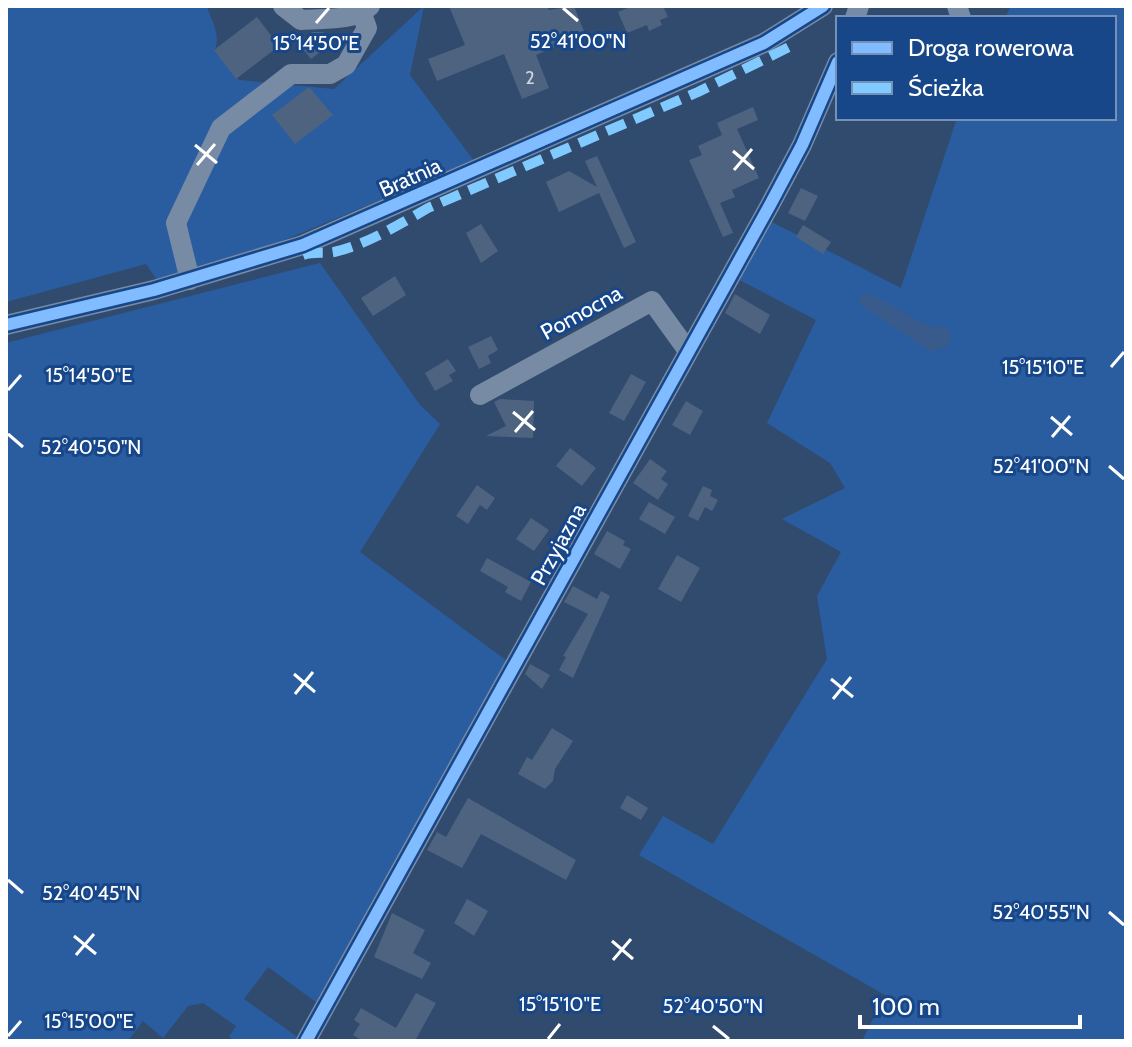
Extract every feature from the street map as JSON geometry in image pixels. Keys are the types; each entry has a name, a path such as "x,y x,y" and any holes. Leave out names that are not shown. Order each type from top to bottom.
{"street":[{"path":"190,280 176,223 221,128 291,74 330,74 346,65 367,28 366,10 301,20 283,6"},
{"path":"790,6 794,11 817,10"},
{"name":"Bratnia","path":"6,325 190,280 303,245 764,43 817,10"},
{"name":"Przyjazna","path":"306,1041 802,145 836,67"},
{"name":"Pomocna","path":"480,395 652,301 688,351"}],"shaded area":[{"path":"6,6 207,6 216,31 215,50 239,80 334,89 424,6 410,75 474,161 282,241 157,280 146,264 6,302"},
{"path":"1011,6 1126,6 1126,1041 862,1041 885,995 639,855 663,816 713,844 827,659 817,596 841,552 782,519 845,488 830,463 767,423 816,320 730,275 762,217 901,288 956,120 1116,120 1116,16 1006,16"},
{"path":"320,263 420,405 440,424 360,552 515,667 324,1008 268,967 244,999 303,1041 235,1041 229,1037 236,1026 203,1003 188,1006 163,1038 143,1021 128,1041 6,1041 6,343"},
{"path":"863,294 884,301 922,323 944,327 951,333 948,347 930,351 858,303"}],"building":[{"path":"449,6 547,6 549,10 574,6 585,34 536,55 549,88 522,99 504,54 437,81 428,59 465,45"},
{"path":"632,6 663,6 668,17 660,20 662,25 649,31 647,25 627,33 618,12"},
{"path":"257,17 279,46 236,79 214,50"},
{"path":"312,32 323,32 332,43 311,59 298,43"},
{"path":"309,87 333,115 295,144 272,115"},
{"path":"753,107 758,120 737,129 759,178 732,190 735,197 720,203 733,233 723,237 689,160 702,155 698,146 722,135 717,123"},
{"path":"597,156 636,242 624,248 599,193 559,212 546,182 569,171 597,187 585,161"},
{"path":"801,188 818,196 805,221 788,213"},
{"path":"481,224 498,251 481,263 466,233"},
{"path":"803,225 831,242 823,254 796,237"},
{"path":"395,276 406,295 373,316 361,298"},
{"path":"735,294 770,315 760,334 725,313"},
{"path":"491,336 498,350 488,356 491,363 479,369 468,347"},
{"path":"448,359 456,371 449,375 453,381 435,391 425,373"},
{"path":"631,374 646,382 624,421 609,413"},
{"path":"500,399 534,401 533,438 486,436 506,426 494,402"},
{"path":"686,401 703,411 690,435 672,425"},
{"path":"570,448 596,468 582,486 556,466"},
{"path":"650,459 667,471 661,479 668,484 658,500 633,483"},
{"path":"477,485 495,498 487,510 480,505 468,524 456,516"},
{"path":"703,486 712,490 710,496 718,500 712,511 705,507 698,521 688,516"},
{"path":"649,502 675,517 665,534 639,519"},
{"path":"531,518 549,530 534,551 516,539"},
{"path":"607,531 625,541 623,545 631,549 620,569 594,554"},
{"path":"677,555 700,568 681,602 658,589"},
{"path":"487,558 531,582 521,601 505,592 508,587 480,571"},
{"path":"573,586 597,599 601,591 610,596 573,678 559,670 566,657 563,656 588,614 564,602"},
{"path":"530,664 550,675 542,689 525,674"},
{"path":"552,728 573,741 555,769 553,781 545,789 518,774 527,757 532,760"},
{"path":"627,795 648,808 641,820 620,808"},
{"path":"468,798 576,860 566,880 481,834 462,868 427,850 437,832 446,837"},
{"path":"467,899 488,911 474,936 454,923"},
{"path":"392,913 425,930 413,953 431,963 422,979 374,957"},
{"path":"416,993 436,1003 416,1039 419,1041 363,1041 353,1035 360,1024 354,1020 361,1008 396,1028"}],"marked path":[{"path":"303,255 334,252 370,239 428,208 698,92 789,47"}],"cycle path":[{"path":"6,325 154,290 303,245 764,43 823,6"},
{"path":"306,1041 770,205 802,145 836,67"}]}
